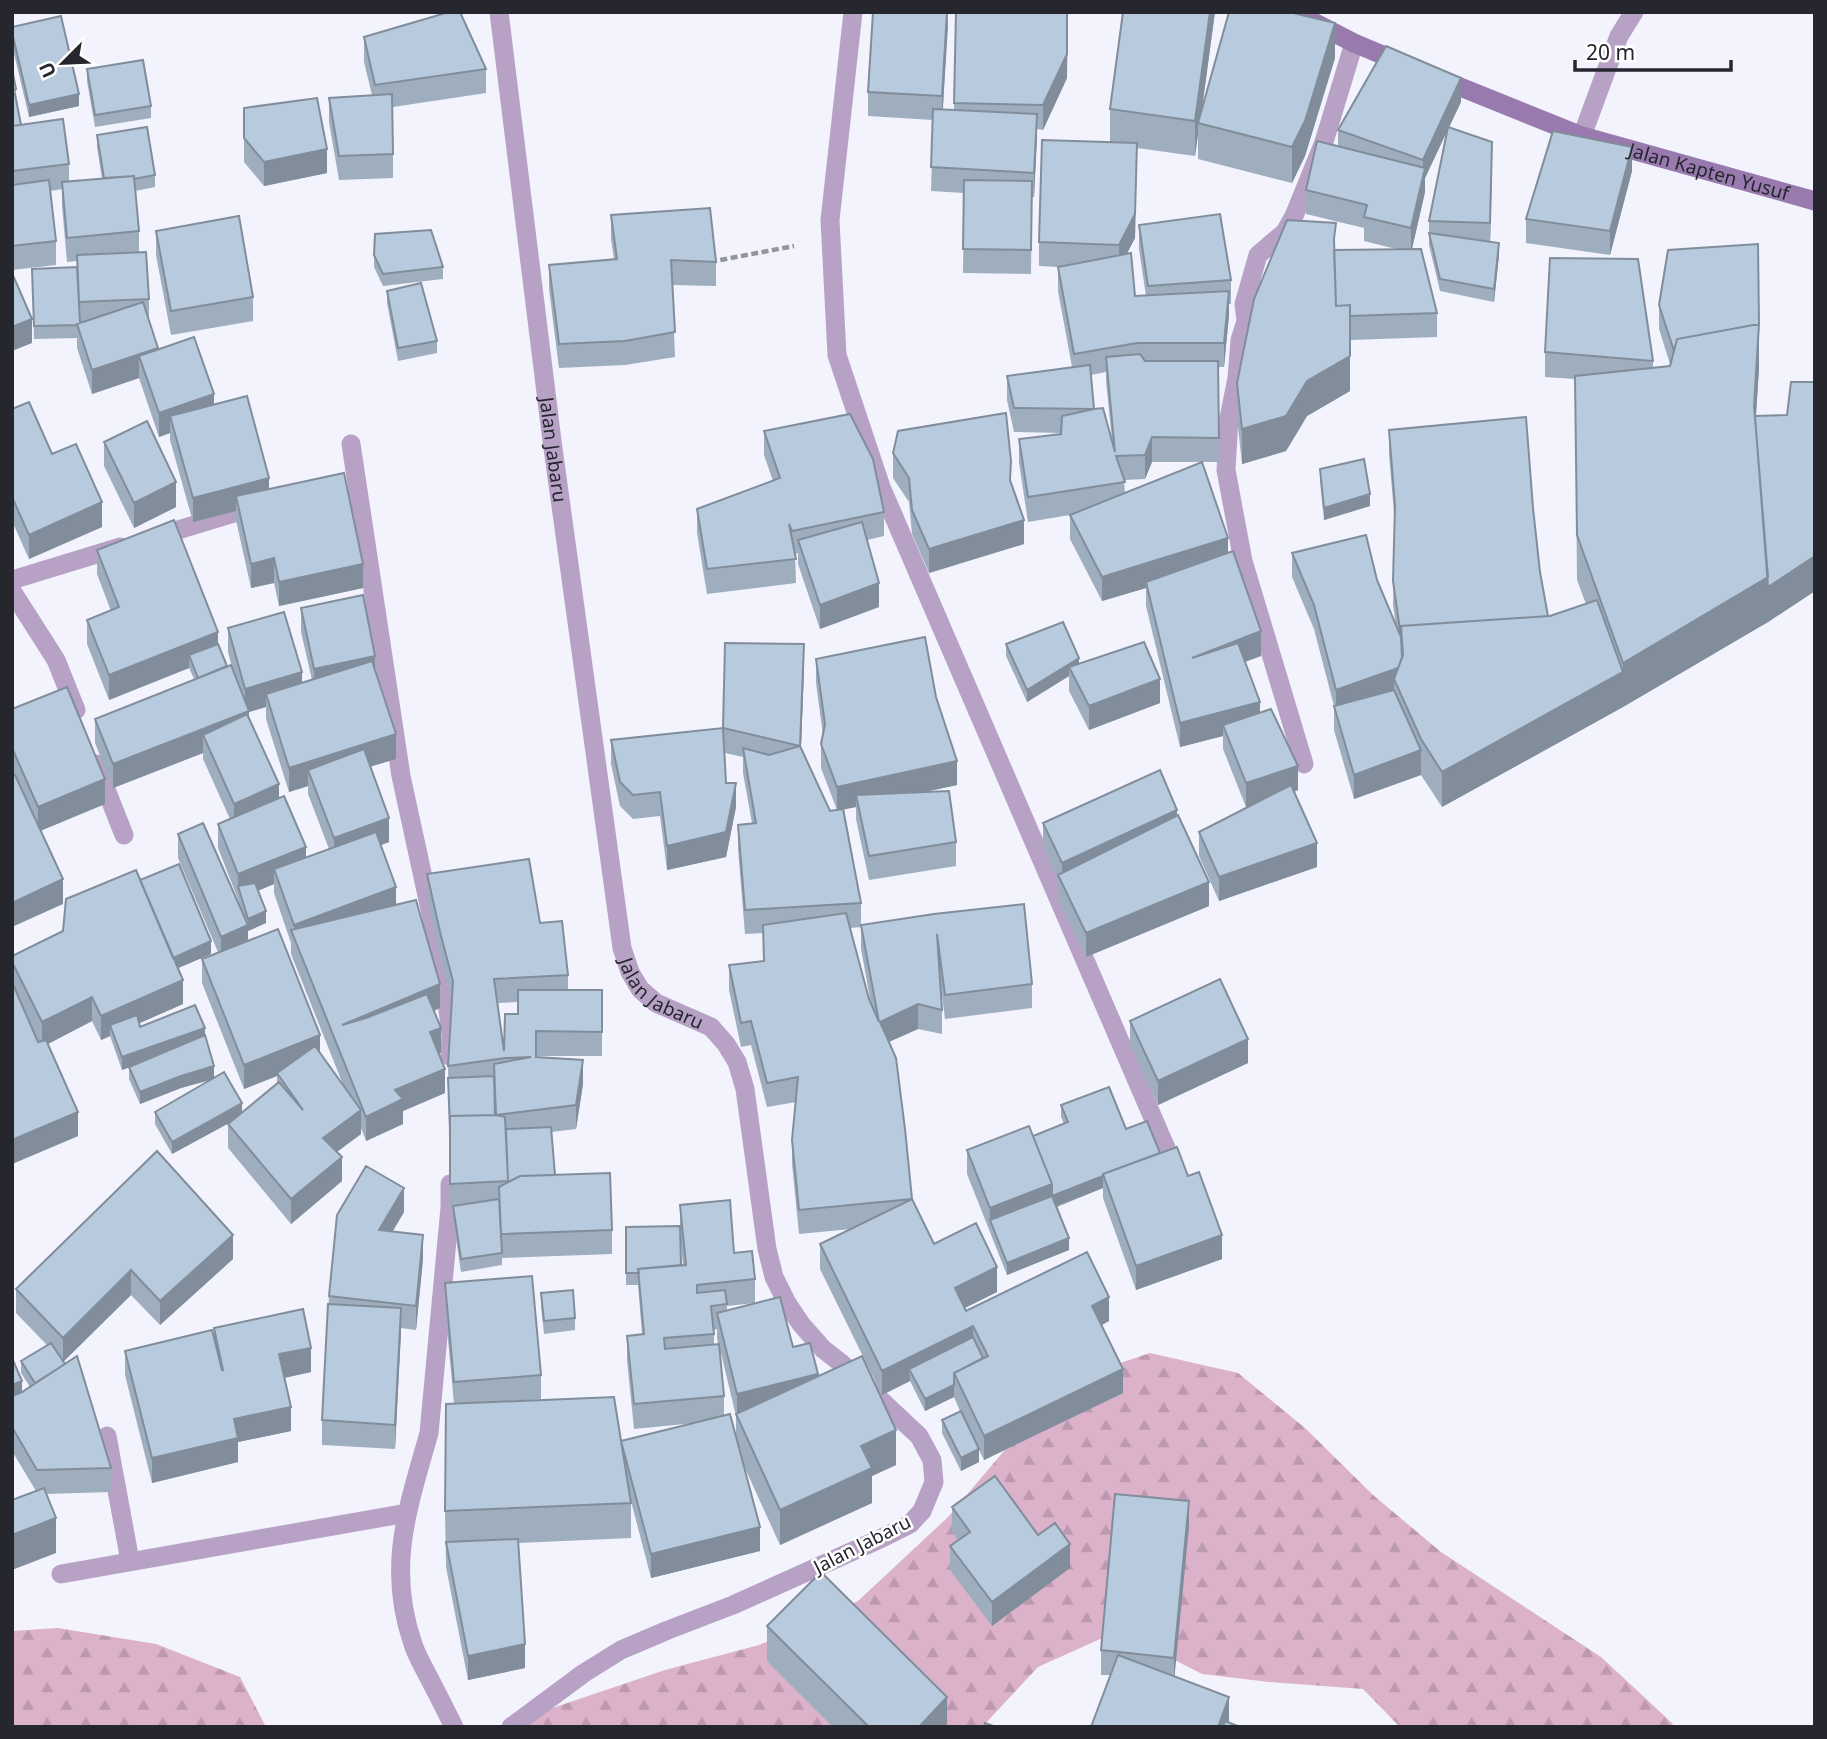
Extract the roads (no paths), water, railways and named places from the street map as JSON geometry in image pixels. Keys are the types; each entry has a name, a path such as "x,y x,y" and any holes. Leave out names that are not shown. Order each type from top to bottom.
{"main road":[{"name":"Jalan Kapten Yusuf","path":"1294,12 1353,43 1583,136 1815,201"}],"street":[{"name":"Jalan Jabaru","path":"499,12 551,441 622,948 630,972 640,989 656,1003 711,1027 737,1062 746,1089 767,1250 774,1277 801,1324 823,1349 919,1436 932,1460 934,1482 922,1511 910,1524 733,1605 621,1650 584,1673 511,1727"},
{"path":"853,12 830,220 837,355 881,487 1172,1162"},
{"path":"1583,136 1619,36 1634,12"},
{"path":"1304,764 1243,561 1226,470 1240,340 1246,321 1244,304 1258,255 1285,232 1294,216 1324,142 1353,43"},
{"path":"351,444 349,478 401,776 443,969 451,1035 449,1076"},
{"path":"12,580 276,500"},
{"path":"12,591 57,660 80,723"},
{"path":"90,748 124,835"},
{"path":"450,1167 450,1208 429,1433 407,1513 400,1551 400,1583 404,1615 413,1647 453,1727"},
{"path":"107,1436 130,1561"},
{"path":"61,1574 407,1513"}]}
